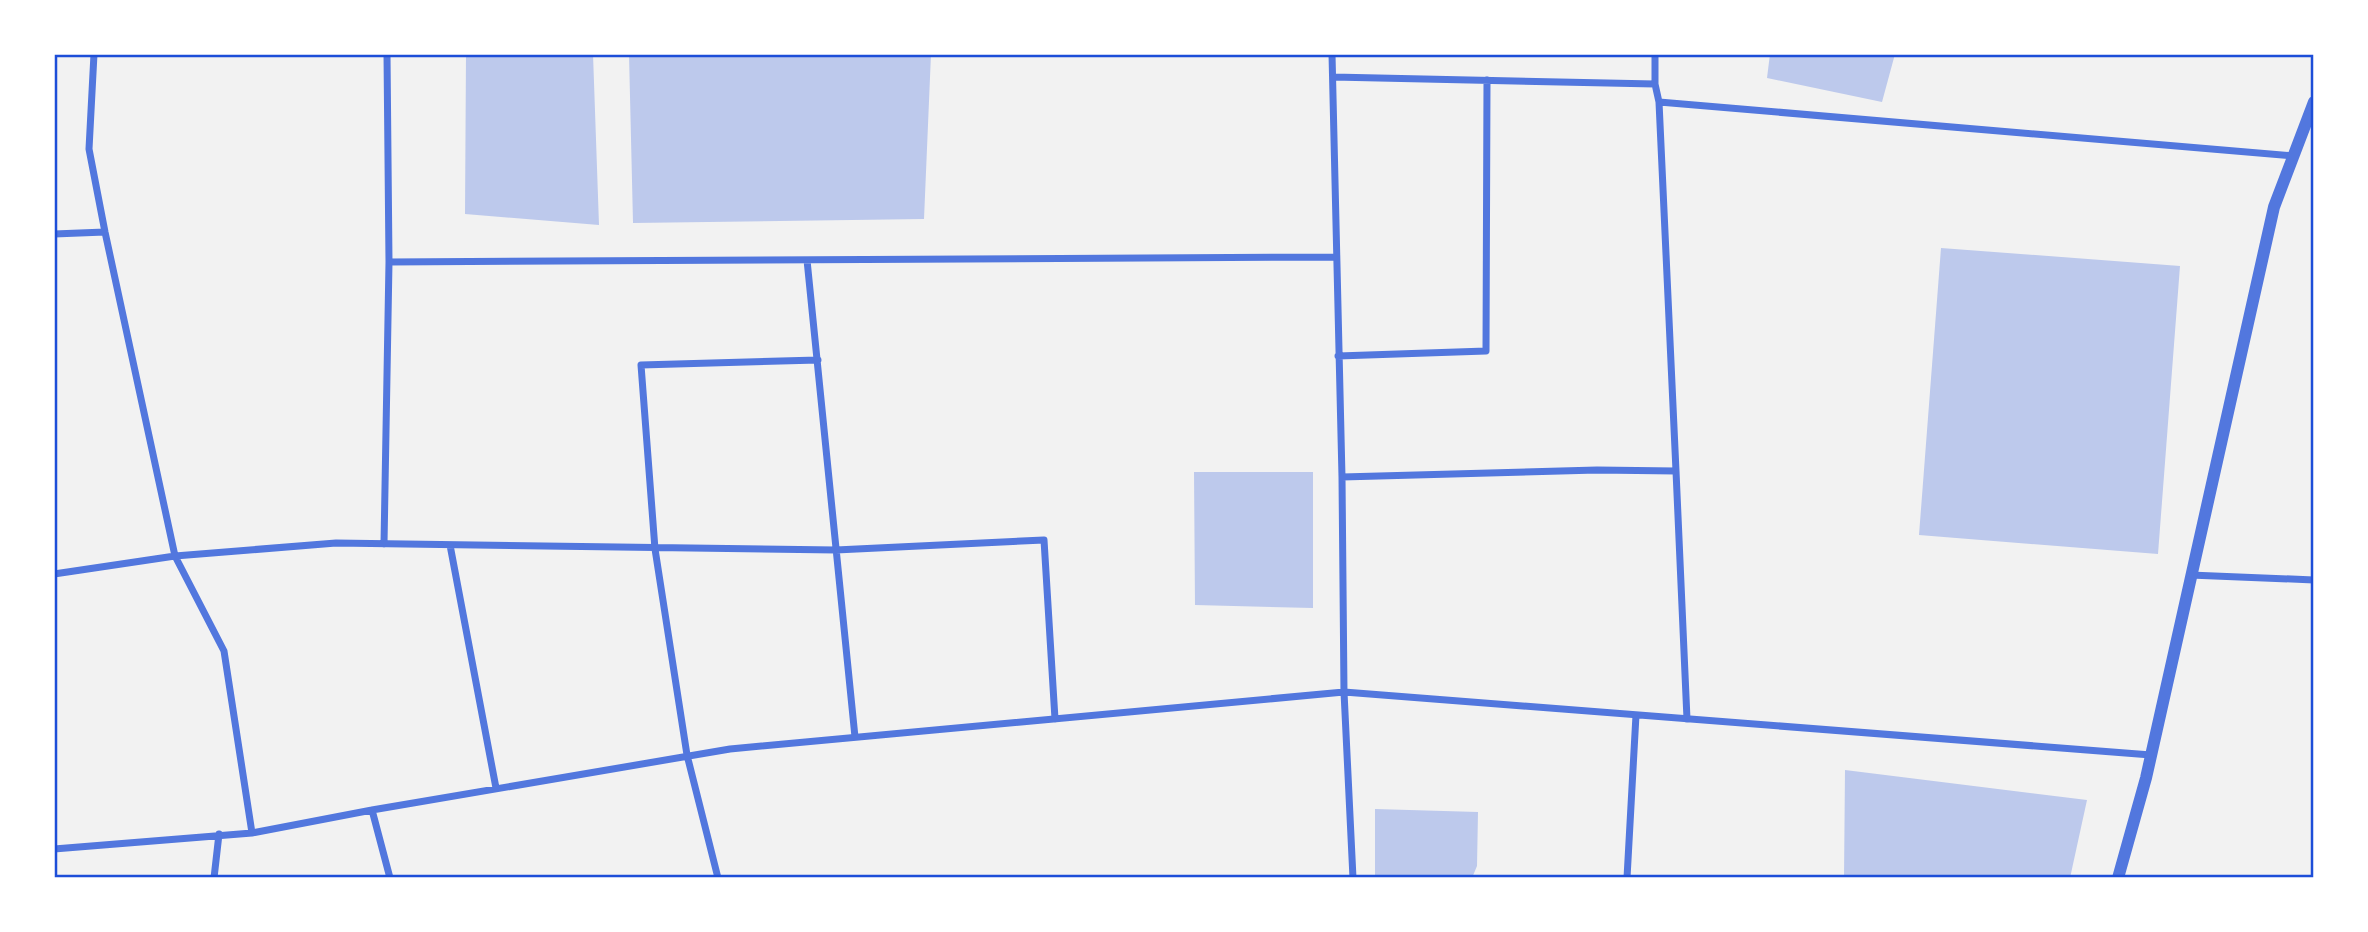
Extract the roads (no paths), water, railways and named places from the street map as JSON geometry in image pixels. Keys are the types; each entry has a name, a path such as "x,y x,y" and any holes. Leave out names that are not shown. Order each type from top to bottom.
{"street":[{"path":"94,54 89,149 105,232 175,556 225,651 252,833"},
{"path":"384,544 389,262 387,54"},
{"path":"1332,54 1342,477 1343,692 1353,878"},
{"path":"1655,54 1688,719"},
{"path":"1333,77 1655,84"},
{"path":"1338,356 1486,351 1487,80"},
{"path":"1659,102 2294,156"},
{"path":"2118,878 2151,755 2274,207 2314,102"},
{"path":"54,234 105,232"},
{"path":"389,262 1336,257"},
{"path":"807,260 855,737"},
{"path":"718,878 687,755 655,549 641,365 818,360"},
{"path":"1342,477 1597,470 1676,471"},
{"path":"54,574 175,556 336,543 836,550 1044,540 1055,719"},
{"path":"450,545 496,788"},
{"path":"2190,575 2314,580"},
{"path":"54,849 252,833 687,755 1343,692 2151,755"},
{"path":"1627,878 1636,715"},
{"path":"372,810 390,878"},
{"path":"214,878 219,834"}]}
